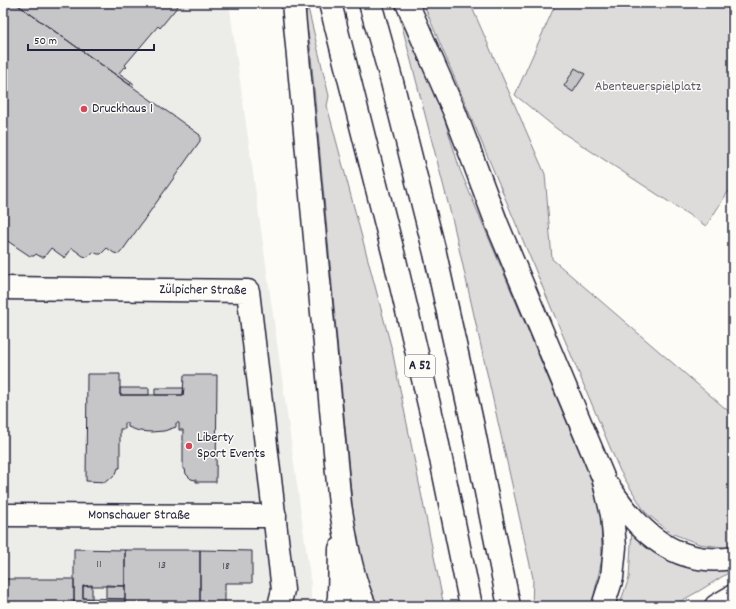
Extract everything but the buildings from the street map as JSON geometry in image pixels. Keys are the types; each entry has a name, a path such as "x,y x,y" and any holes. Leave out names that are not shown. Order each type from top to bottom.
{"main road":[{"path":"293,3 340,505 349,557 360,596 365,606"},
{"name":"A 52","path":"330,3 395,260 435,430 471,606"},
{"path":"370,3 392,82 434,253 472,422 509,606"},
{"path":"407,3 455,113 497,224 602,477 612,515 615,547 612,578 603,606"},
{"name":"Zülpicher Straße","path":"3,288 248,291 275,516"},
{"path":"602,477 621,505 641,528 663,545 685,555 709,560 733,558"},
{"path":"337,606 339,598 340,505"},
{"name":"Monschauer Straße","path":"3,515 275,516"},
{"path":"275,516 284,590 279,606"},
{"path":"716,606 733,596"}],"shaded area":[{"path":"3,3 229,3 311,584 311,606 3,606"}],"green space":[{"path":"396,3 399,3 439,101 460,170 590,477 601,516 602,559 593,600 590,606 532,606 533,578 454,226"},
{"path":"423,3 470,3 545,174 552,259 733,415 733,546 730,548 699,544 671,533 645,512 620,471"},
{"name":"Abenteuerspielplatz","path":"556,3 733,3 733,192 728,192 706,226 557,129 515,95"},
{"path":"308,8 329,96 327,106 392,350 444,606 374,606 356,546 310,45 305,16"},
{"path":"632,528 733,567 733,570 672,606 619,606 629,578"}],"place":[{"name":"Druckhaus 1","path":"84,109"},
{"name":"Liberty Sport Events","path":"189,446"}]}
